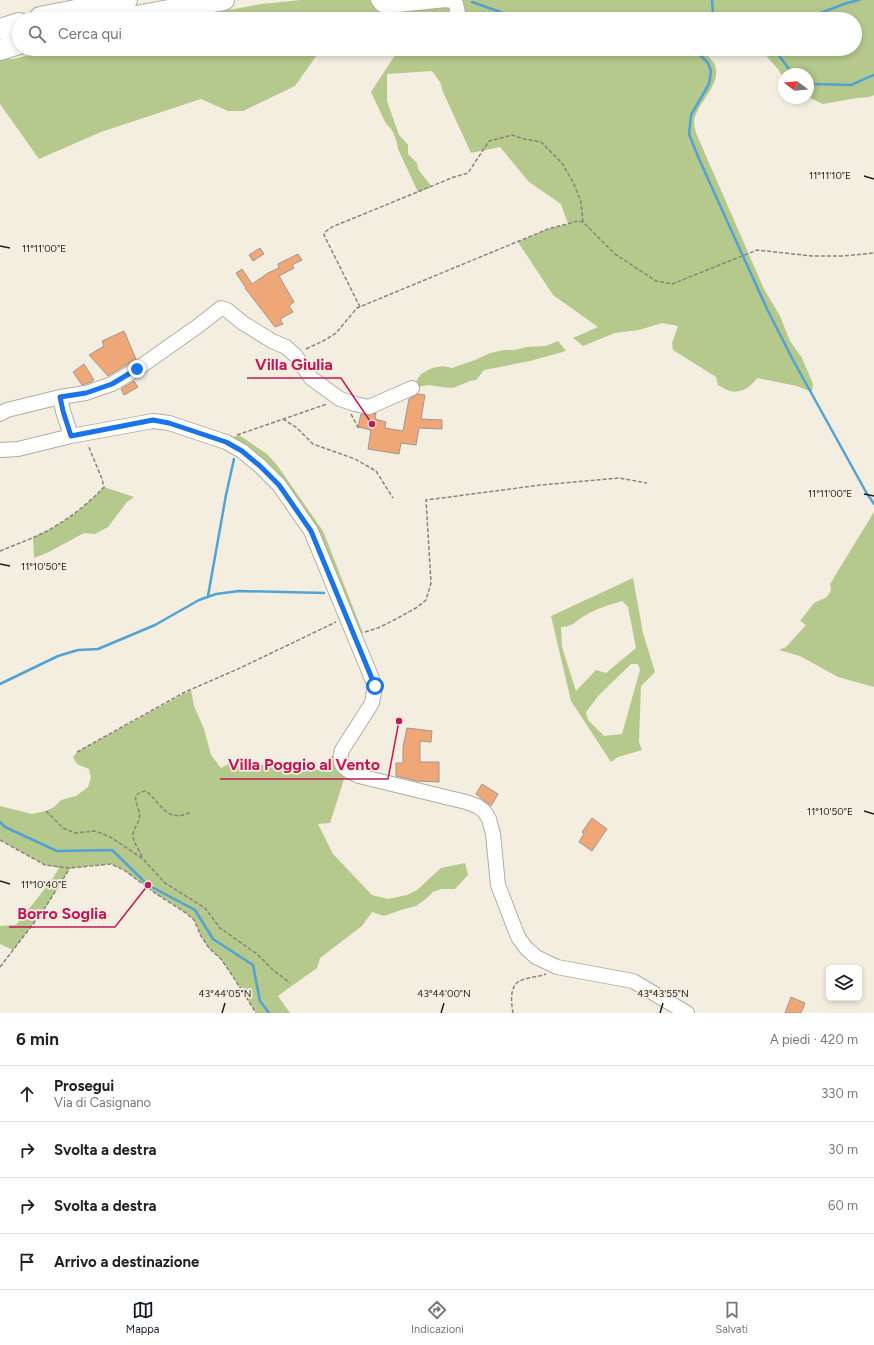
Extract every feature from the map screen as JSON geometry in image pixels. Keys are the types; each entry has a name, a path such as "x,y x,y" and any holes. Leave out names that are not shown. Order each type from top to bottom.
{"highway":[{"path":"57,12 98,0"},
{"path":"66,12 127,0"},
{"path":"158,12 224,0"},
{"path":"0,28 12,25"},
{"path":"0,50 12,46"}],"street":[{"path":"378,0 382,5 387,6 446,0 453,1 456,4 458,12"},
{"path":"0,58 12,53"},
{"path":"0,414 7,410 60,397 86,393 112,384 137,369 221,308 227,310 243,323 272,341 286,347 295,355 311,378 340,399 369,407 412,388"},
{"path":"60,397 63,411 77,435"},
{"path":"0,450 18,449 77,435 153,420 169,423 222,441 242,451 279,485 311,531 375,686 372,704 342,750 340,758 342,766 359,776 466,802 484,811 489,819 493,834 498,885 518,937 526,948 536,957 557,967 633,981 688,1013"}],"path":[{"path":"360,307 324,235 325,232 332,227 454,177 468,173 489,142 512,135 541,142 562,163 574,184 582,202 583,222"},
{"path":"295,355 336,333 357,308 548,229 578,221 583,222 615,254 656,281 672,284 748,252 757,250 821,256 843,256 874,253"},
{"path":"222,441 330,403"},
{"path":"350,412 359,429"},
{"path":"282,419 297,428 313,444 355,459 376,471 393,498"},
{"path":"0,551 43,533 77,511 94,498 104,487 102,479 77,435"},
{"path":"354,636 378,628 416,608 426,600 431,583 426,500 541,485 619,478 647,483"},
{"path":"77,752 185,692 238,669 346,617"},
{"path":"143,859 133,836 135,825 139,820 140,813 136,802 137,795 140,792 146,792 165,812 175,816 183,816 190,812"},
{"path":"46,811 63,828 75,833 95,831 102,833 143,859 165,882 205,908 220,928 257,954 272,969 290,983"},
{"path":"0,840 44,865 70,868 111,864 124,870 194,920 201,936 221,959 256,1013"},
{"path":"0,967 43,911 70,868"},
{"path":"513,1013 512,989 516,983 521,980 545,975 563,968"}],"green space":[{"path":"301,0 874,0 874,95 870,97 823,104 814,100 814,68 778,69 766,56 862,56 862,12 218,12 261,4"},
{"path":"26,56 316,56 295,86 243,111 228,111 201,99 101,132 39,159 0,104 0,58 13,59"},
{"path":"394,56 708,56 714,63 716,78 696,114 694,121 696,133 764,289 780,316 790,341 802,358 813,384 812,392 797,386 757,378 752,384 742,390 734,392 730,391 718,385 716,377 673,350 672,343 678,326 662,323 639,330 615,333 583,346 573,338 598,327 553,295 518,242 548,229 568,224 561,204 529,182 500,147 471,153 443,92 440,82 432,71 387,74 387,101 399,135 408,145 408,154 417,163 418,169 432,187 418,192 398,149 397,142 391,128 386,124 371,92"},
{"path":"558,341 566,351 530,361 484,370 476,380 453,388 429,385 412,388 421,374 432,368 443,366 452,368 490,353 526,347 546,346"},
{"path":"239,435 267,454 277,465 323,531 363,633 354,636 311,531 279,485 222,441"},
{"path":"104,487 134,497 127,502 108,527 95,534 84,533 47,553 34,558 33,537 43,533 71,516 89,502"},
{"path":"874,512 874,687 838,677 800,656 779,650 786,647 806,625 800,621 814,603 827,597 831,590 830,584"},
{"path":"633,578 643,633 655,672 641,686 639,742 642,750 618,757 611,762 571,701 551,616","holes":["622,601 628,607 636,648 606,673 596,670 576,691 562,647 561,627 572,624 595,610","631,664 638,664 640,670 622,734 604,736 588,720 586,712 599,695"]},
{"path":"191,690 194,706 204,729 211,755 221,768 232,762 320,770 332,756 342,750 347,770 330,823 318,824 333,854 372,895 388,899 407,895 417,890 441,868 465,863 468,875 455,889 441,889 433,892 416,906 384,916 372,912 362,926 320,958 317,968 278,996 290,1013 256,1013 221,959 209,948 201,936 194,920 124,870 111,864 70,868 43,911 13,950 0,944 0,926 16,925 51,881 59,868 45,865 0,840 0,806 32,814 46,811 54,807 61,800 76,796 88,787 91,778 89,769 77,764 73,757 77,752"}],"building":[{"path":"260,248 264,254 253,261 249,255"},
{"path":"298,254 302,260 292,265 294,268 279,276 294,302 289,306 293,312 280,319 283,324 275,327 245,288 236,273 242,269 252,284 268,273 279,268 278,264"},
{"path":"124,331 136,359 108,376 89,355 104,346 102,341"},
{"path":"84,364 94,380 82,385 73,372"},
{"path":"134,381 138,387 124,395 121,389"},
{"path":"418,394 425,395 421,419 442,420 442,429 419,428 416,445 401,443 399,454 368,449 371,430 358,427 361,414 368,415 376,413 375,419 386,422 385,428 403,431 409,399"},
{"path":"407,728 432,731 431,742 420,741 420,762 439,762 439,782 417,781 396,776 396,763 403,763 403,747"},
{"path":"482,784 498,794 491,806 476,794"},
{"path":"592,818 607,829 592,851 579,842 584,834 582,832"},
{"path":"791,997 805,1003 801,1013 785,1013"}],"waterway":[{"path":"712,0 713,12"},
{"path":"823,12 859,0"},
{"path":"472,2 500,12"},
{"path":"701,56 708,63 711,71 709,84 691,115 689,134 767,309 793,360 874,504"},
{"path":"779,56 788,68"},
{"path":"814,84 851,85 874,75"},
{"path":"208,596 234,459"},
{"path":"0,684 58,656 78,650 98,649 155,625 199,600 216,594 239,591 324,593"},
{"path":"0,822 5,827 57,851 112,850 148,885 195,910 213,939 253,965 260,1001 269,1013"}],"place":[{"name":"Villa Giulia","path":"372,424"},
{"name":"Villa Poggio al Vento","path":"399,721"},
{"name":"Borro Soglia","path":"148,885"}],"route":[{"path":"137,369 112,384 86,393 60,397 71,436 153,420 169,423 226,442 242,451 279,485 311,531 375,686"}]}
